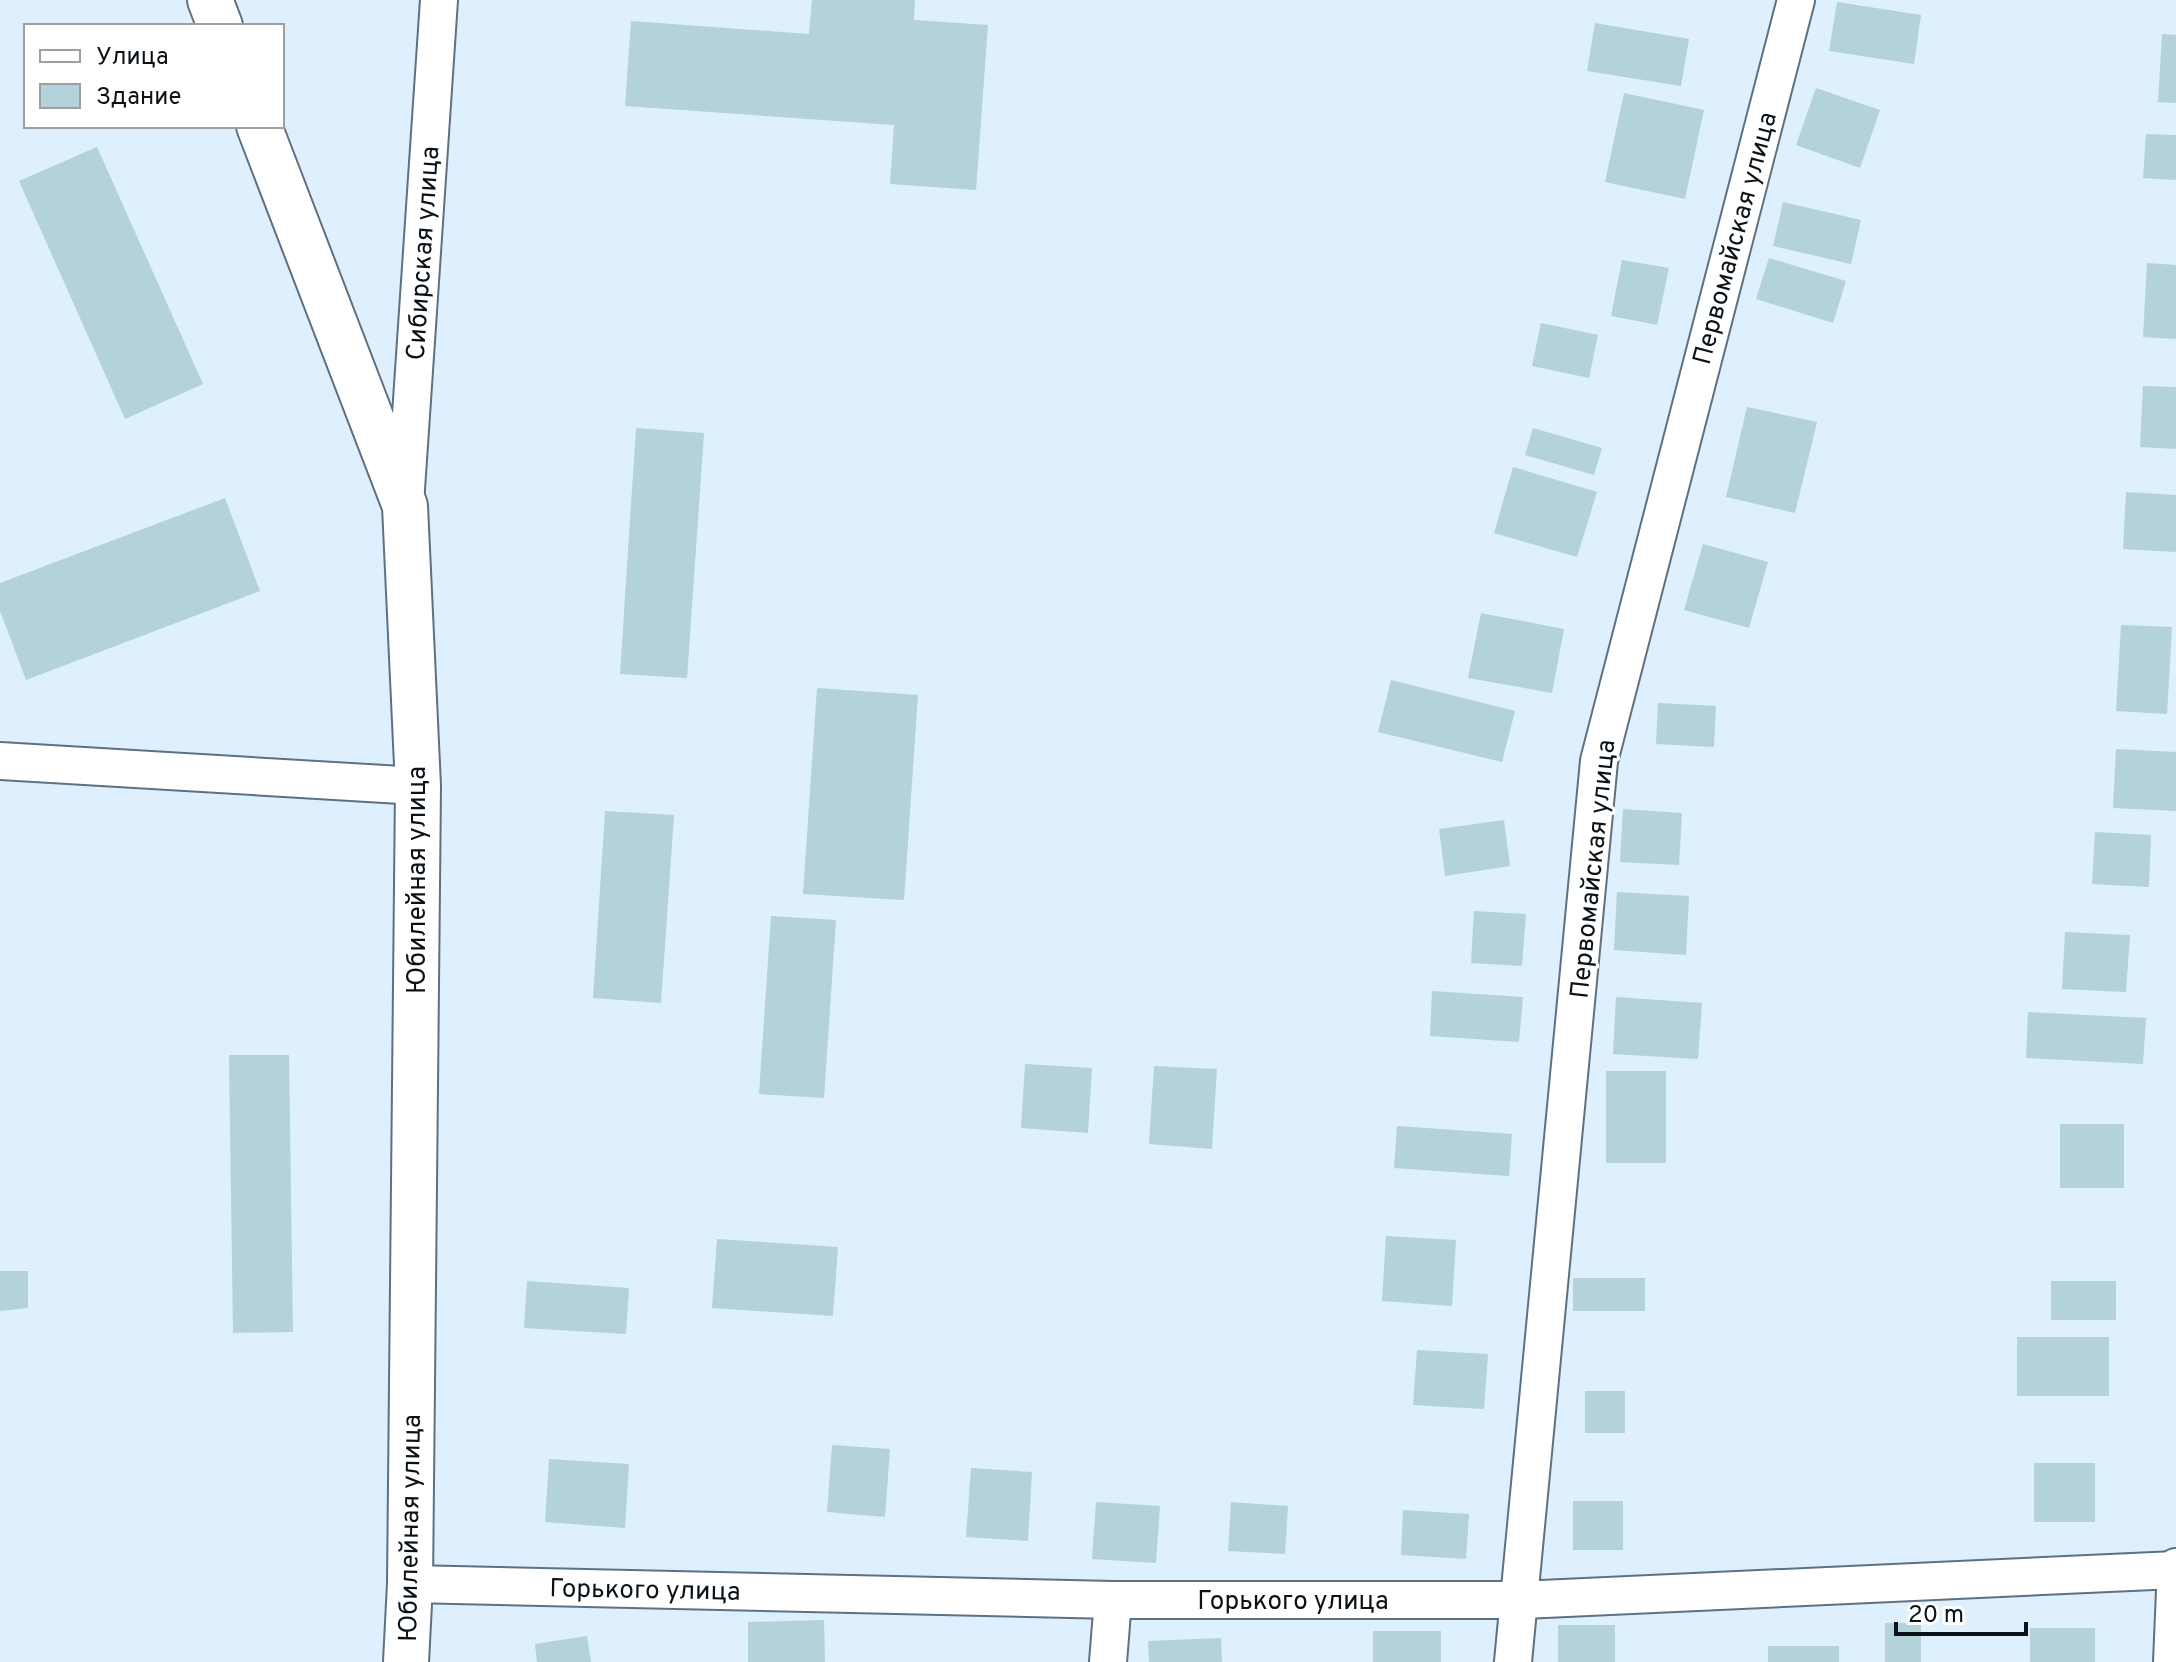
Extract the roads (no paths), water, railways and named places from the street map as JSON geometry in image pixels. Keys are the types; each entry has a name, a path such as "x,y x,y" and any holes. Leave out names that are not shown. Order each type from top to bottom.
{"main road":[{"path":"210,0 219,24"},
{"name":"Юбилейная улица","path":"260,128 405,506 418,786 410,1584 406,1662"}],"street":[{"name":"Сибирская улица","path":"405,506 439,0"},
{"name":"Первомайская улица","path":"1513,1662 1599,761 1796,0"},
{"path":"0,761 418,786"},
{"name":"Горького улица","path":"410,1584 1113,1600 1521,1600 2176,1569"},
{"path":"2172,1662 2176,1569"},
{"path":"1108,1662 1113,1600"}]}
